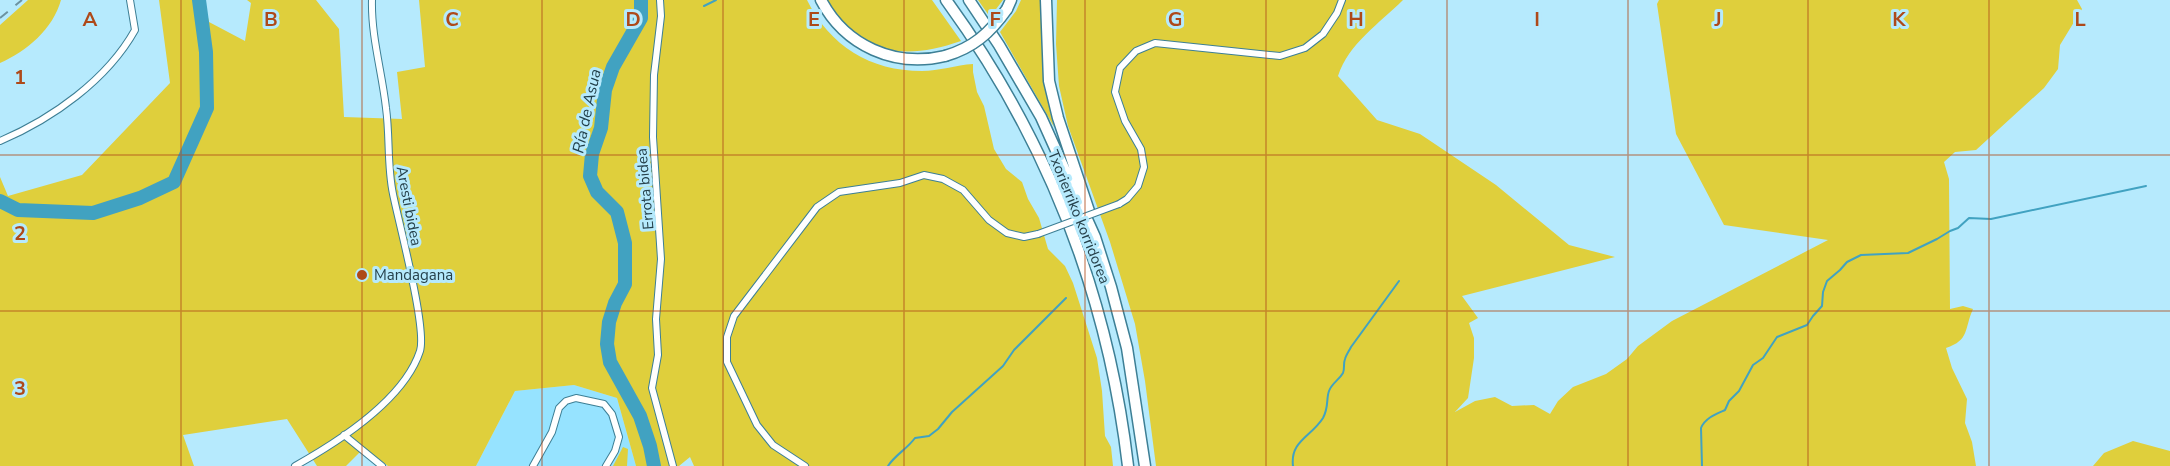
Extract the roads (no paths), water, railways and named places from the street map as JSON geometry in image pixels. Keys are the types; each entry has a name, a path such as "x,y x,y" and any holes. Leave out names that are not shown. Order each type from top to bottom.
{"highway":[{"path":"821,0 829,15 853,39 880,54 919,60 945,56 974,44 997,23 1009,4"},
{"path":"941,0 967,28"},
{"name":"Txorierriko korridorea","path":"946,0 967,28 1000,81 1032,142 1086,267 1109,352 1122,419 1128,466"},
{"name":"Txorierriko korridorea","path":"969,0 999,45 1041,117 1095,237 1112,287 1127,348 1145,466"},
{"path":"1046,0 1049,81 1058,118 1085,196 1095,237"}],"street":[{"path":"0,141 51,114 72,99 112,60 135,30 130,0"},
{"name":"Aresti bidea","path":"295,466 344,435 382,406 411,370 421,346 417,308 390,176 387,111 374,35 372,0"},
{"name":"Errota bidea","path":"660,0 661,16 654,75 653,137 662,259 656,319 658,355 652,388 673,466"},
{"path":"805,466 773,446 757,424 727,362 727,337 734,316 817,207 839,192 900,183 924,175 943,179 963,190 989,220 1007,233 1024,237 1119,204 1128,199 1138,186 1144,167 1141,149 1125,121 1115,92 1120,68 1136,51 1155,43 1280,56 1305,48 1323,34 1337,13 1342,0"},
{"path":"534,466 552,432 559,408 566,401 576,398 604,404 612,414 619,437 615,451 606,466"},
{"path":"344,435 382,466"}],"waterway":[{"name":"Ría de Asua","path":"0,201 18,210 93,213 140,198 174,182 207,108 206,52 199,0"},
{"name":"Ría de Asua","path":"641,0 641,18 613,67 605,90 601,128 592,154 590,176 597,192 617,212 625,243 625,284 615,303 609,322 607,344 610,362 640,416 654,466"},
{"path":"704,6 716,0"},
{"path":"1702,466 1701,428 1705,422 1725,410 1729,401 1739,391 1753,365 1763,358 1777,337 1807,325 1822,306 1827,281 1847,262 1861,255 1908,253 1958,228 1969,218 1991,219 2146,186"},
{"path":"1293,466 1293,458 1298,445 1323,418 1329,391 1343,373 1344,361 1351,347 1399,281"},
{"path":"888,466 915,438 929,436 938,429 952,412 1003,366 1014,350 1066,298"}],"railway":[{"path":"0,18 22,0"}],"place":[{"name":"Mandagana","path":"362,275"}]}
